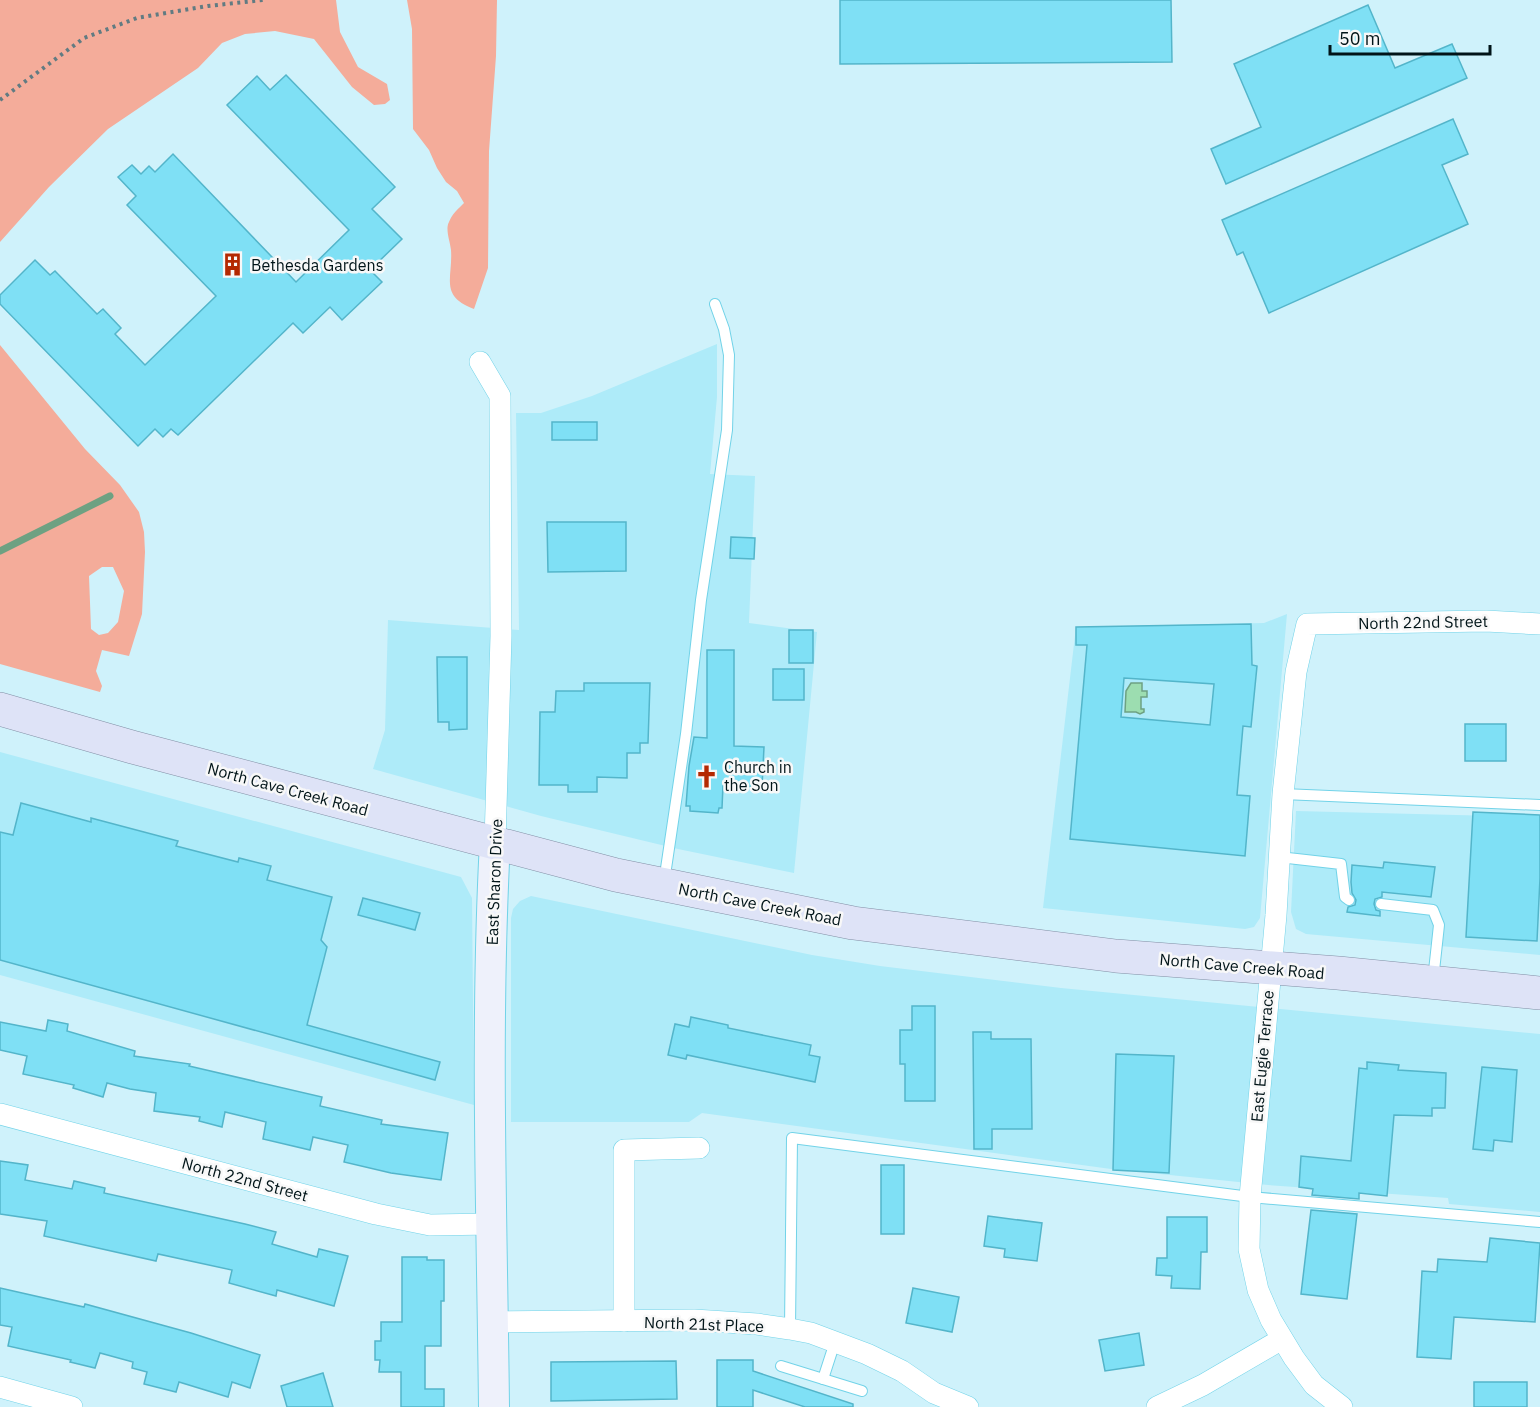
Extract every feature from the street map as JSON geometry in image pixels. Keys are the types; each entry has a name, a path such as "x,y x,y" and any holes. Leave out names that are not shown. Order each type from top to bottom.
{"main road":[{"name":"North Cave Creek Road","path":"0,709 153,753 616,875 889,928 1116,956 1540,993"}],"street":[{"name":"East Sharon Drive","path":"480,362 500,396 501,636 492,898 490,1051 494,1407"},
{"name":"North 22nd Street","path":"1307,624 1486,621 1540,624"},
{"name":"East Eugie Terrace","path":"1282,1339 1258,1290 1249,1249 1250,1197 1283,794 1296,672 1307,624"},
{"name":"North 22nd Street","path":"0,1114 376,1214 430,1225 492,1224"},
{"path":"624,1321 624,1150 699,1148"},
{"name":"North 21st Place","path":"493,1322 694,1320 757,1324 790,1329 811,1333 867,1354 902,1371 930,1400 968,1407"},
{"path":"1157,1407 1203,1385 1282,1339 1314,1384 1342,1407"},
{"path":"0,1387 72,1407"}],"lane":[{"path":"664,885 686,734 700,600 727,429 729,355 724,329 715,304"},
{"path":"1283,794 1540,806"},
{"path":"1279,857 1341,864 1345,897 1349,900"},
{"path":"1381,904 1434,910 1439,925 1432,984"},
{"path":"790,1329 792,1138 1250,1197 1540,1222"},
{"path":"823,1379 835,1342"},
{"path":"781,1366 862,1391"}],"path":[{"path":"0,100 84,38 137,18 208,6 263,0"}],"shaded area":[{"path":"0,0 336,0 340,32 358,67 387,84 390,100 385,104 374,105 352,87 314,39 275,31 245,34 222,43 198,68 108,129 49,187 0,242"},
{"path":"407,0 497,0 496,56 489,151 488,268 474,309 456,298 450,285 451,250 448,225 453,214 464,203 457,191 446,182 429,150 413,129 412,29"},
{"path":"717,344 717,397 710,474 755,476 749,623 817,632 794,873 678,849 541,816 373,769 385,730 388,620 519,630 516,413 541,413 592,396"},
{"path":"0,345 85,449 120,485 139,512 144,532 145,552 142,614 129,656 102,650 96,671 102,686 100,692 0,664","holes":["102,567 113,567 124,591 118,622 108,633 99,635 91,629 89,576"]},
{"path":"1287,614 1260,918 1254,927 1245,929 1043,908 1076,627 1264,623"},
{"path":"1131,683 1142,683 1142,691 1147,691 1147,697 1141,697 1141,709 1144,709 1144,712 1140,714 1125,712 1126,691"},
{"path":"0,752 461,877 472,898 474,1105 0,975"},
{"path":"1296,811 1540,817 1540,955 1306,934 1296,929 1291,912"},
{"path":"531,896 812,955 880,966 1061,988 1540,1034 1540,1212 1449,1204 1448,1198 1268,1185 1111,1169 702,1113 689,1122 511,1122 511,918 513,909 520,901"}],"building":[{"path":"840,0 1171,0 1172,62 840,64"},
{"path":"1368,5 1395,68 1452,44 1467,78 1226,184 1211,149 1261,127 1234,64"},
{"name":"Bethesda Gardens","path":"286,75 395,187 372,209 402,239 370,270 382,282 342,320 330,307 303,333 293,323 178,435 171,429 163,437 155,429 138,446 0,304 0,295 35,260 50,275 55,271 97,314 103,309 121,328 115,334 145,365 216,296 127,205 136,196 118,177 132,165 141,174 149,166 155,172 173,154 296,282 349,230 227,105 257,76 270,90"},
{"path":"1453,119 1468,154 1442,165 1468,224 1269,313 1243,252 1237,255 1222,220"},
{"path":"552,422 597,422 597,440 552,440"},
{"path":"547,522 626,522 626,571 548,572"},
{"path":"731,537 755,538 754,559 730,558"},
{"path":"1251,624 1252,665 1257,666 1251,727 1243,726 1237,795 1250,796 1245,856 1070,839 1087,645 1076,645 1076,627","holes":["1124,678 1214,684 1210,725 1121,717"]},
{"path":"789,630 813,630 813,663 789,663"},
{"path":"707,650 734,650 734,746 764,747 762,787 723,785 722,808 719,808 718,813 690,811 690,806 686,806 694,737 707,738"},
{"path":"437,657 467,657 467,729 449,730 449,722 438,722"},
{"path":"773,669 804,669 804,700 773,700"},
{"path":"584,683 650,683 648,743 640,743 640,753 627,753 627,778 597,777 597,792 568,792 568,785 539,785 540,712 555,712 556,691 584,691"},
{"path":"1465,724 1506,724 1506,761 1465,761"},
{"path":"21,803 91,822 91,818 178,841 176,846 238,862 239,858 271,866 267,880 332,897 321,940 327,947 307,1025 440,1062 435,1080 0,960 0,832 13,835"},
{"path":"1473,812 1540,815 1537,941 1466,937"},
{"path":"1384,862 1435,867 1431,897 1382,892 1382,897 1375,899 1374,904 1376,910 1380,911 1380,916 1347,912 1348,907 1355,905 1356,900 1352,893 1352,865 1383,868"},
{"path":"363,898 420,913 415,930 358,915"},
{"path":"912,1006 935,1006 935,1101 905,1101 905,1064 900,1064 900,1030 912,1030"},
{"path":"691,1017 728,1025 728,1028 811,1045 809,1055 820,1057 815,1082 687,1055 686,1059 668,1055 675,1024 689,1027"},
{"path":"48,1020 68,1024 67,1031 135,1051 134,1056 190,1064 189,1066 322,1097 320,1106 382,1120 381,1124 448,1133 441,1180 391,1173 344,1162 348,1145 313,1137 310,1150 263,1139 266,1122 225,1112 222,1127 199,1121 200,1117 154,1111 156,1093 107,1083 103,1097 73,1088 74,1085 23,1074 27,1056 0,1050 0,1022 46,1031"},
{"path":"973,1032 991,1032 991,1039 1031,1039 1032,1129 992,1129 992,1149 974,1149"},
{"path":"1116,1054 1174,1056 1169,1173 1113,1170"},
{"path":"1367,1062 1399,1065 1398,1070 1446,1073 1445,1108 1432,1108 1432,1116 1394,1115 1387,1196 1359,1193 1359,1199 1312,1195 1313,1189 1299,1187 1301,1156 1351,1161 1359,1068 1367,1069"},
{"path":"1482,1067 1517,1070 1512,1142 1494,1140 1493,1151 1473,1149"},
{"path":"0,1161 28,1165 25,1180 72,1189 74,1181 105,1188 104,1193 276,1232 272,1244 317,1257 319,1249 348,1256 334,1306 277,1290 276,1296 229,1283 232,1270 158,1254 156,1261 44,1236 47,1221 0,1214"},
{"path":"881,1165 904,1165 904,1234 881,1234"},
{"path":"1311,1210 1357,1214 1347,1299 1301,1294"},
{"path":"988,1216 1042,1223 1037,1261 1004,1257 1005,1249 984,1246"},
{"path":"1167,1217 1207,1217 1207,1252 1201,1252 1200,1289 1171,1288 1172,1276 1156,1275 1157,1258 1167,1258"},
{"path":"1490,1238 1540,1243 1535,1322 1454,1317 1451,1359 1417,1357 1422,1271 1437,1272 1438,1259 1487,1262"},
{"path":"402,1257 444,1260 441,1346 425,1346 425,1389 444,1389 444,1407 401,1407 401,1372 379,1372 380,1360 375,1360 375,1341 381,1341 381,1322 402,1322"},
{"path":"0,1288 84,1307 85,1304 191,1333 260,1355 250,1388 232,1382 228,1397 179,1382 176,1392 144,1384 147,1372 132,1368 133,1362 100,1353 95,1368 70,1362 71,1360 8,1346 12,1327 0,1325"},
{"path":"913,1288 959,1297 952,1332 906,1323"},
{"path":"1139,1333 1144,1365 1105,1371 1099,1340"},
{"path":"717,1360 753,1360 753,1371 853,1404 853,1407 805,1407 753,1390 753,1407 717,1407"},
{"path":"676,1361 677,1399 551,1401 551,1362"},
{"path":"323,1373 333,1407 287,1407 281,1386"},
{"path":"1474,1382 1527,1382 1527,1407 1474,1407"}],"waterway":[{"path":"0,551 110,496"}],"place":[{"name":"Bethesda Gardens","path":"233,265"},
{"name":"Church in the Son","path":"706,776"}]}
